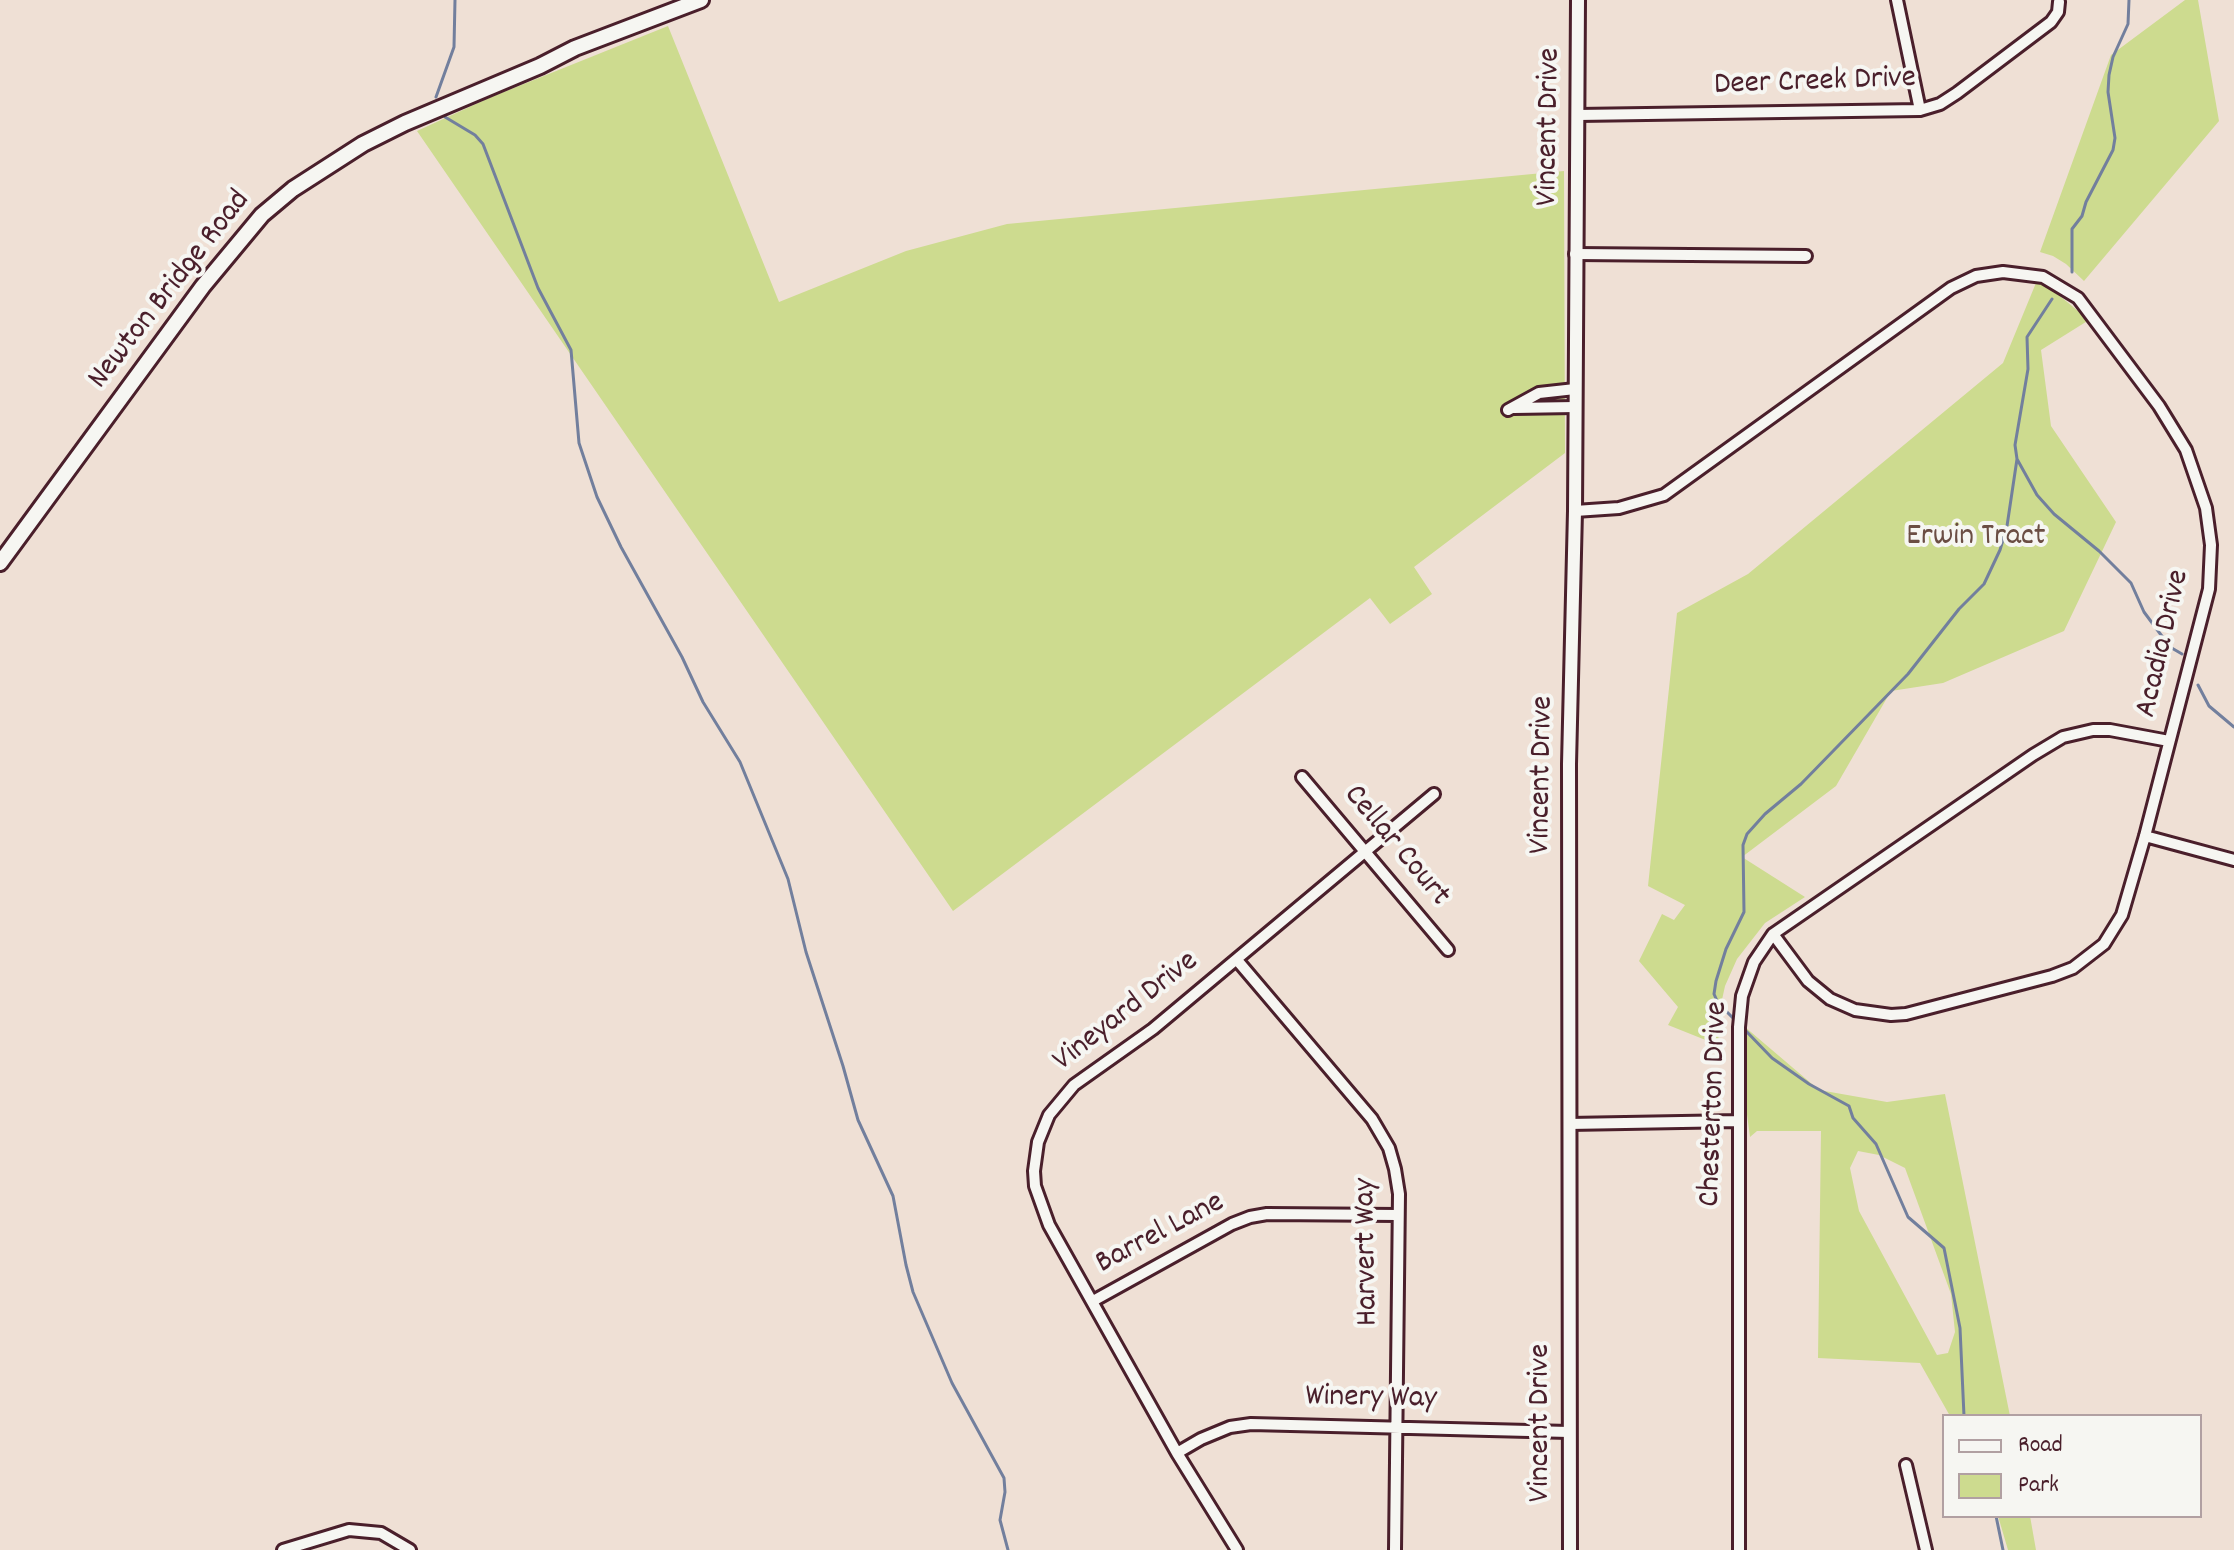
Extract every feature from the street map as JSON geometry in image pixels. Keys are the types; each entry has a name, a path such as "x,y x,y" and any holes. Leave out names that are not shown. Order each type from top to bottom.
{"main road":[{"name":"Newton Bridge Road","path":"0,563 203,286 262,215 293,189 363,144 405,123 575,48 701,0"}],"street":[{"name":"Vincent Drive","path":"1570,1550 1569,779 1575,511 1578,0"},
{"path":"1897,0 1920,110"},
{"name":"Deer Creek Drive","path":"1578,115 1920,110 1940,104 1957,93 2051,22 2058,12 2059,2"},
{"path":"1575,254 1806,256"},
{"name":"Acadia Drive","path":"1575,511 1619,508 1664,495 1963,282 2003,272 2043,277 2066,289 2089,311 2186,450 2202,488 2211,545 2209,589 2191,666 2122,915 2104,944 2073,968 2021,985 1906,1014 1866,1013 1843,1006 1818,991 1773,934"},
{"path":"1575,389 1539,393 1508,410 1520,407 1575,407"},
{"name":"Chesterton Drive","path":"1739,1550 1739,1027 1742,996 1754,962 1773,934 2063,737 2093,730 2110,730 2169,741"},
{"name":"Cellar Court","path":"1302,777 1448,950"},
{"name":"Vineyard Drive","path":"1237,1550 1177,1453 1038,1199 1034,1171 1042,1129 1057,1103 1074,1085 1126,1050 1434,794"},
{"path":"2145,836 2234,860"},
{"name":"Harvert Way","path":"1237,960 1372,1119 1392,1158 1399,1194 1395,1550"},
{"path":"1569,1124 1738,1121"},
{"name":"Barrel Lane","path":"1093,1301 1250,1217 1267,1214 1398,1215"},
{"name":"Winery Way","path":"1177,1453 1230,1427 1251,1424 1569,1432"},
{"path":"1906,1465 1926,1550"},
{"path":"283,1550 325,1536 357,1530 381,1533 410,1550"}],"green space":[{"path":"2185,0 2198,0 2219,121 2084,281 2066,264 2040,252 2111,55"},
{"path":"668,26 779,302 906,251 1007,224 1564,171 1565,453 1414,567 1432,594 1390,624 1370,598 953,911 417,131 489,98"},
{"name":"Erwin Tract","path":"2038,278 2089,320 2041,350 2051,426 2116,522 2064,631 1943,683 1891,691 1836,786 1742,857 1805,897 1765,923 1737,959 1725,986 1718,1045 1668,1025 1678,1007 1639,961 1662,914 1674,920 1685,905 1648,886 1677,613 1748,574 2003,363"},
{"path":"1745,1027 1819,1090 1887,1102 1945,1094 2010,1414 1949,1414 1920,1363 1818,1358 1821,1131 1757,1131 1750,1137 1746,1107","holes":["1858,1151 1879,1155 1905,1168 1951,1294 1955,1332 1948,1353 1937,1355 1859,1211 1850,1168"]},
{"path":"1999,1518 2030,1518 2036,1550 2008,1550"}],"waterway":[{"path":"436,97 454,47 455,0"},
{"path":"2072,272 2072,229 2082,216 2113,150 2115,138 2108,92 2109,75 2113,57 2128,24 2129,0"},
{"path":"445,117 475,135 483,144 538,288 571,350 579,443 597,497 703,702 740,762 788,879 806,952 858,1120 893,1196 913,1292 952,1383 1004,1478 1000,1520 1008,1550"},
{"path":"1733,1018 1718,1003 1714,994 1726,949 1744,912 1743,845 1747,834 1765,814 1801,784 1908,674 1959,609 1984,584 2007,526 2017,459 2015,445 2028,369 2027,337 2052,299"},
{"path":"2017,459 2037,495 2131,583 2144,612 2170,647 2182,654"},
{"path":"2198,685 2209,706 2234,727"},
{"path":"1746,1031 1772,1058 1809,1084 1849,1106 1853,1118 1876,1144 1908,1217 1944,1248 1960,1328 1964,1414"},
{"path":"1996,1518 2003,1550"}]}
